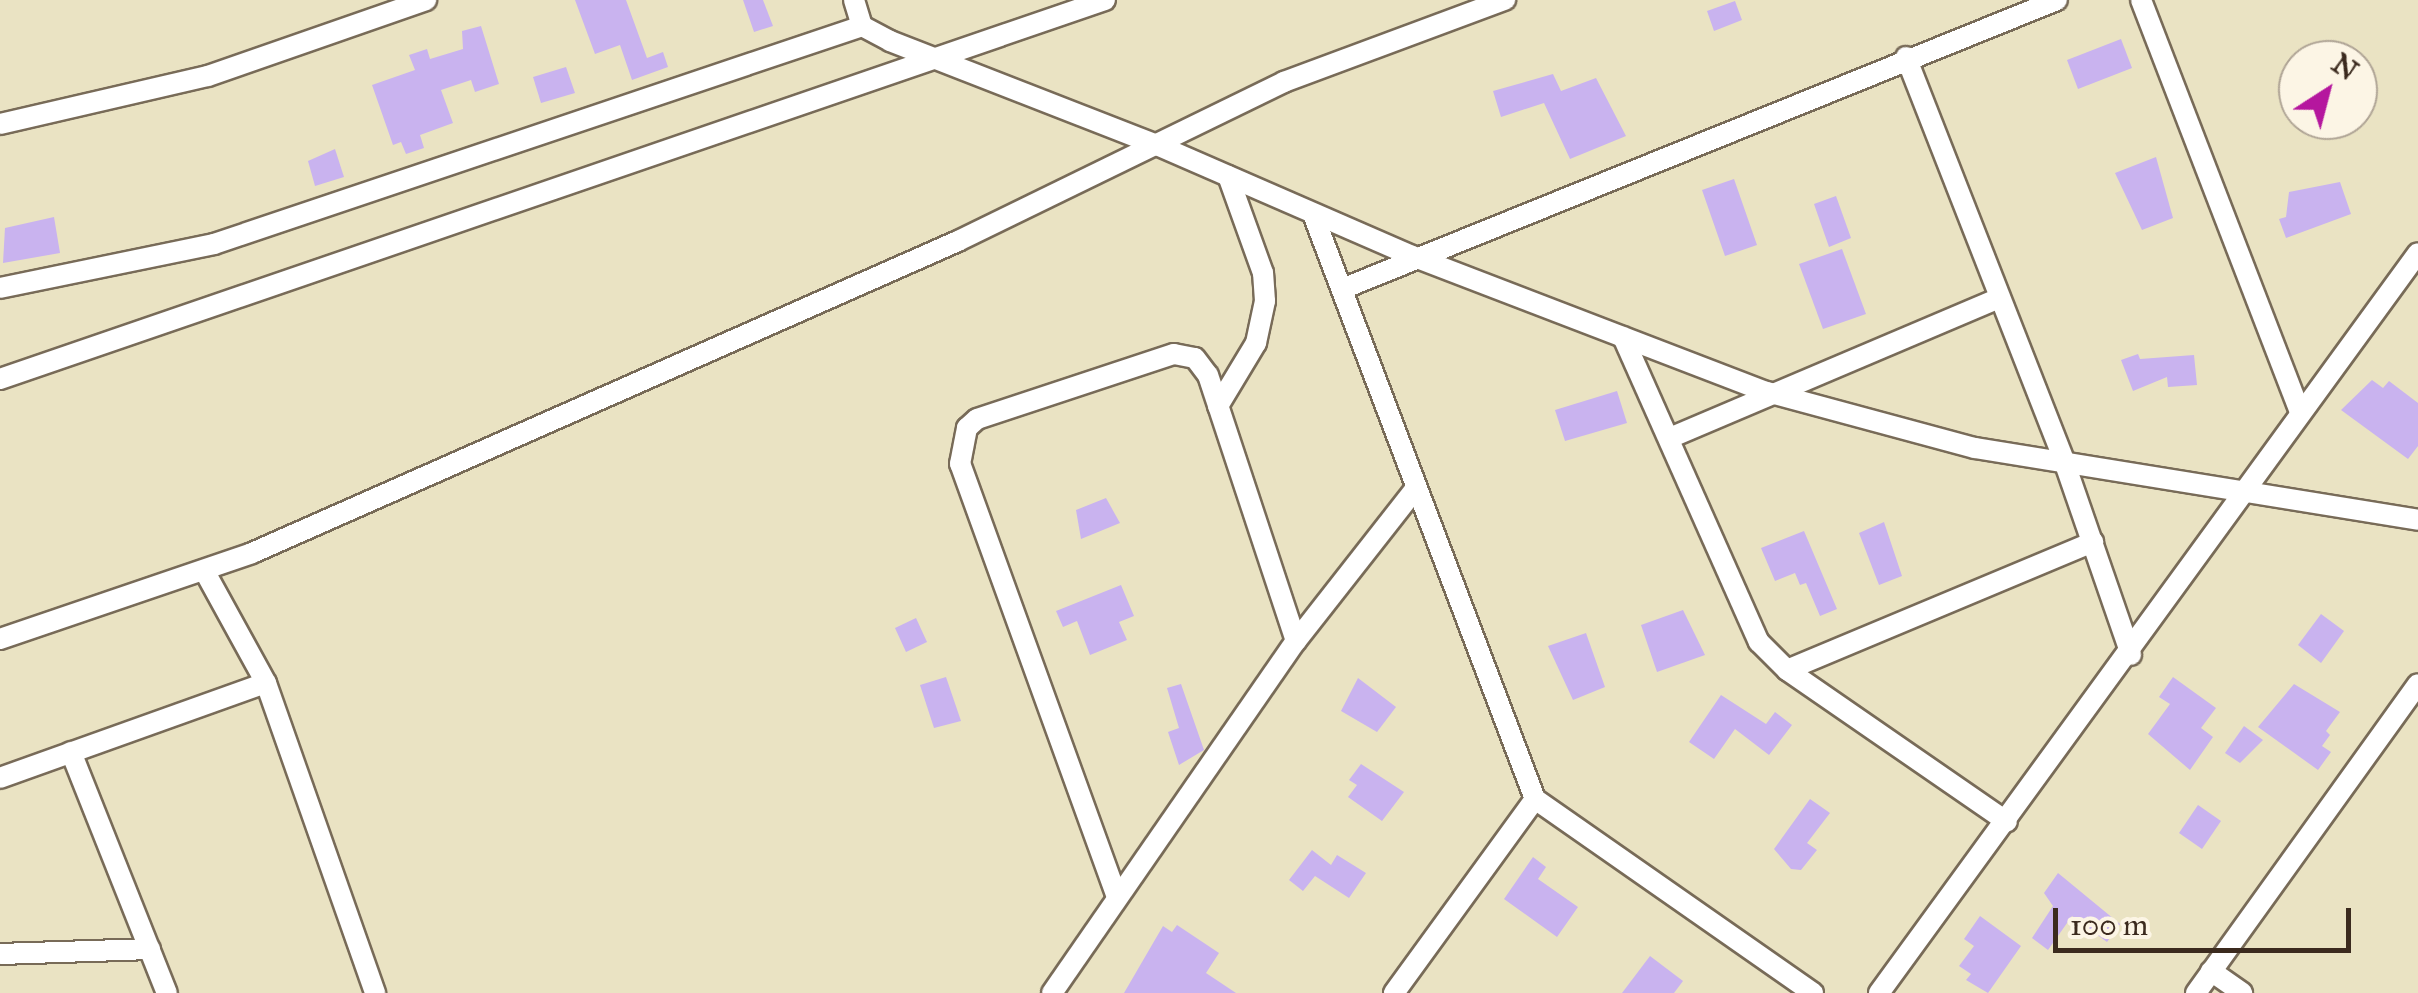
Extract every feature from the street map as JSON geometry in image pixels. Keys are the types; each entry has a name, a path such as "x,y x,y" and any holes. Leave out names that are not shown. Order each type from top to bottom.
{"street":[{"path":"0,124 208,76 371,9 426,0"},
{"path":"854,0 862,26"},
{"path":"0,378 1105,0"},
{"path":"0,639 204,572 958,241 1284,82 1505,0"},
{"path":"1342,289 1412,256 2057,0"},
{"path":"2142,0 2300,412"},
{"path":"0,288 214,244 862,26 933,58 1157,145 1412,256 1766,392 1975,448 2418,520"},
{"path":"1906,57 1997,298 2064,461 2131,655"},
{"path":"1218,406 1256,343 1264,301 1263,273 1228,176"},
{"path":"1312,214 1534,799 1813,993"},
{"path":"1880,993 2131,655 2300,412 2418,253"},
{"path":"1672,436 1766,392 1997,298"},
{"path":"1624,336 1672,436 1754,634 1787,670 2007,822"},
{"path":"1117,897 958,451 977,419 1174,354 1203,366 1296,641"},
{"path":"1052,993 1296,641 1416,488"},
{"path":"1787,670 2092,542"},
{"path":"204,572 266,683 375,993"},
{"path":"0,778 266,683"},
{"path":"2196,993 2418,684"},
{"path":"71,752 167,993"},
{"path":"1394,993 1534,799"},
{"path":"0,954 150,950"},
{"path":"2210,971 2242,993"}],"building":[{"path":"575,0 626,0 647,58 663,52 668,67 632,80 620,45 595,54"},
{"path":"743,0 763,0 773,26 754,32"},
{"path":"1735,1 1742,20 1714,31 1707,11"},
{"path":"481,26 499,84 475,92 471,80 441,90 453,123 420,135 424,148 406,154 401,142 393,145 372,85 415,70 409,55 427,49 430,59 463,49 462,31"},
{"path":"2121,39 2132,68 2078,89 2067,60"},
{"path":"566,67 575,93 541,103 533,77"},
{"path":"1553,74 1561,91 1596,78 1626,136 1570,159 1544,103 1501,117 1493,91"},
{"path":"335,149 344,177 315,186 308,161"},
{"path":"2156,157 2173,218 2142,230 2115,173"},
{"path":"1734,179 1757,245 1725,256 1702,190"},
{"path":"2340,182 2351,214 2286,238 2279,219 2286,217 2289,192"},
{"path":"1836,196 1851,238 1829,247 1814,204"},
{"path":"54,217 60,253 3,263 5,228"},
{"path":"1842,249 1866,314 1823,329 1799,264"},
{"path":"2138,354 2140,359 2194,355 2197,385 2168,387 2167,377 2133,391 2121,360"},
{"path":"2372,380 2383,388 2389,381 2418,403 2418,446 2408,459 2341,410"},
{"path":"1617,391 1627,423 1565,441 1555,410"},
{"path":"1106,498 1120,523 1081,539 1076,510"},
{"path":"1884,522 1902,576 1879,585 1859,533"},
{"path":"1804,531 1837,609 1820,616 1806,583 1800,585 1795,573 1775,581 1761,548"},
{"path":"1121,585 1134,616 1119,622 1127,640 1090,655 1077,621 1063,627 1056,611"},
{"path":"1683,610 1705,655 1657,672 1641,625"},
{"path":"2321,614 2344,631 2321,663 2298,645"},
{"path":"916,618 927,642 906,652 895,628"},
{"path":"1586,633 1605,687 1573,700 1548,646"},
{"path":"946,677 961,721 934,728 920,685"},
{"path":"2173,677 2216,708 2201,728 2213,737 2190,770 2148,734 2170,704 2159,697"},
{"path":"1358,678 1396,707 1377,732 1341,711"},
{"path":"1181,684 1204,750 1179,765 1168,732 1179,728 1167,688"},
{"path":"2294,684 2340,712 2326,731 2330,735 2322,746 2331,752 2318,770 2258,727"},
{"path":"1721,695 1766,724 1775,712 1792,725 1769,755 1735,729 1714,759 1689,742"},
{"path":"2244,726 2263,740 2240,763 2225,753"},
{"path":"1361,764 1404,792 1382,821 1348,797 1357,785 1349,780"},
{"path":"1810,799 1830,813 1807,843 1817,850 1801,870 1791,869 1774,849"},
{"path":"2198,805 2221,821 2202,849 2179,833"},
{"path":"1312,850 1331,865 1337,855 1366,873 1349,898 1315,876 1303,891 1289,880"},
{"path":"1533,857 1546,867 1538,879 1578,907 1557,937 1504,899"},
{"path":"2058,873 2120,924 2107,942 2072,916 2048,950 2032,938 2053,906 2044,893"},
{"path":"1980,916 2021,946 1988,993 1966,980 1971,974 1959,966 1974,946 1964,939"},
{"path":"1177,925 1219,953 1206,973 1236,993 1124,993 1163,926 1172,932"},
{"path":"1650,956 1683,981 1674,993 1622,993"}]}
